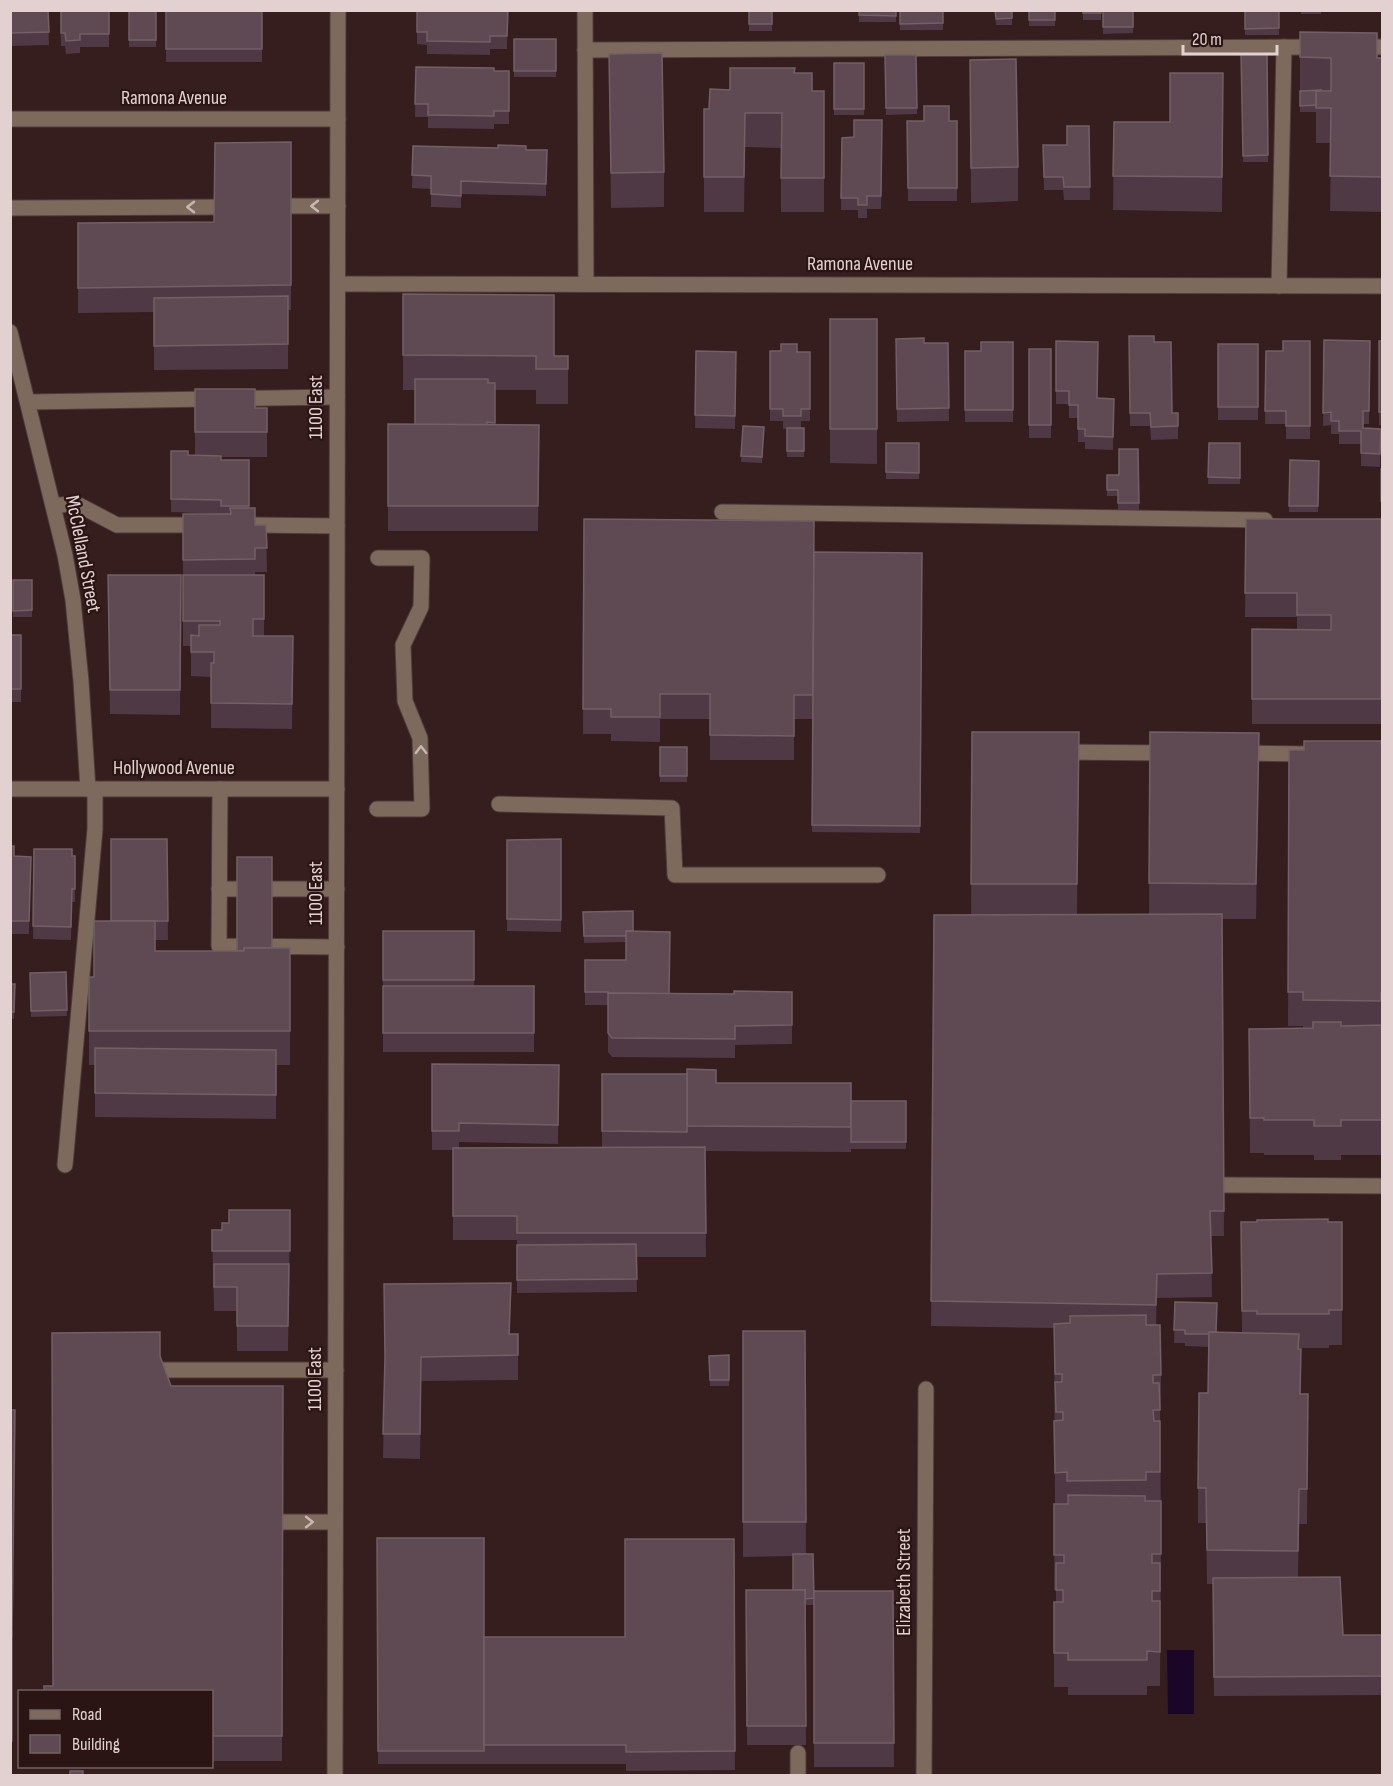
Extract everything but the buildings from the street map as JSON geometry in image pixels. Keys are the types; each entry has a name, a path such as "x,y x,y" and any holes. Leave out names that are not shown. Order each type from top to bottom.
{"street":[{"name":"1100 East","path":"335,1776 338,10"},
{"path":"585,10 586,284"},
{"path":"1279,286 1284,47"},
{"path":"585,50 1383,47"},
{"name":"Ramona Avenue","path":"10,119 338,119"},
{"path":"10,208 338,206"},
{"name":"Ramona Avenue","path":"338,284 1383,286"},
{"name":"McClelland Street","path":"10,332 54,507 73,600 91,789 94,841 65,1165"},
{"path":"28,402 338,397"},
{"path":"54,507 75,503 117,525 213,525"},
{"path":"722,512 1275,521"},
{"path":"237,525 338,526"},
{"path":"377,809 422,809 420,738 405,701 403,645 421,607 422,558 378,558"},
{"path":"1039,752 1188,753"},
{"path":"1223,753 1326,755"},
{"name":"Hollywood Avenue","path":"10,789 337,789"},
{"path":"220,789 219,946 337,947"},
{"path":"499,804 672,808 675,875 878,874"},
{"path":"219,889 337,889"},
{"path":"1224,1185 1383,1186"},
{"path":"160,1370 336,1370"},
{"name":"Elizabeth Street","path":"924,1776 926,1389"},
{"path":"283,1522 336,1522"},
{"path":"798,1753 798,1776"}],"shaded area":[{"path":"1167,1650 1194,1650 1194,1714 1168,1714"}]}
